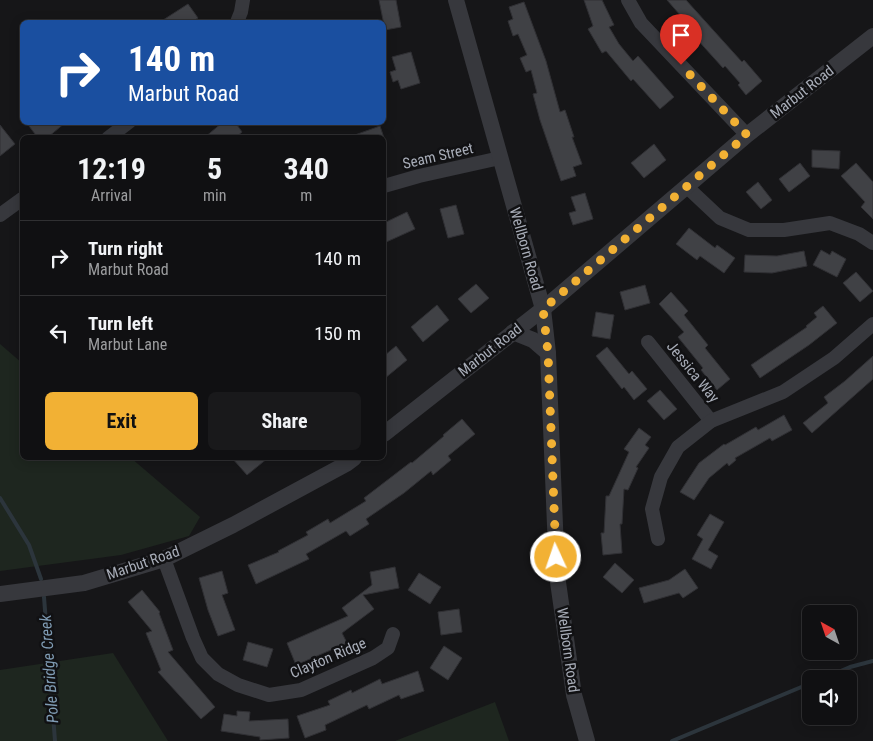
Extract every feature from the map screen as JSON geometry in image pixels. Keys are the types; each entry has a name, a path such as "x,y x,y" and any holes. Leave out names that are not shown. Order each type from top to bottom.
{"street":[{"path":"238,20 243,0"},
{"name":"Wellborn Road","path":"456,0 543,309 548,353 557,574 574,694 587,741"},
{"path":"628,0 641,23 747,135"},
{"name":"Marbut Road","path":"386,432 543,309 747,135 873,36"},
{"path":"112,135 125,125"},
{"name":"Seam Street","path":"386,185 418,176 500,158"},
{"path":"688,187 720,218 748,230 784,230 830,223 859,234 873,243"},
{"path":"0,215 20,200"},
{"path":"658,540 652,509 661,476 678,447 711,421 783,392 834,358 873,324"},
{"path":"512,332 533,340 548,353"},
{"name":"Jessica Way","path":"648,342 711,421"},
{"name":"Marbut Road","path":"0,594 84,583 164,559 234,526 351,460"},
{"name":"Clayton Ridge","path":"164,559 202,658 218,674 238,685 269,695 302,690 373,658 388,648 393,634"}],"shaded area":[{"path":"0,344 20,361 20,460 133,460 200,517 189,536 121,555 0,571"},
{"path":"113,653 168,741 0,741 0,670"},
{"path":"495,702 509,741 395,741"}],"building":[{"path":"379,0 396,0 401,27 386,30 386,20 383,20"},
{"path":"584,0 602,0 614,25 609,27 619,44 633,61 638,56 674,97 660,109 633,79 631,81 606,51 602,53 588,29 593,26"},
{"path":"667,0 686,0 742,62 744,60 762,81 746,95 738,85 740,83 725,66 723,68 695,37 693,39 683,27 687,23"},
{"path":"524,2 546,61 560,112 565,110 582,164 573,167 576,176 561,181 540,120 533,94 537,93 531,70 526,72 520,58 527,55 518,34 513,36 508,21 513,19 509,7"},
{"path":"188,4 198,18 195,20 163,20"},
{"path":"411,52 420,83 401,89 398,80 393,82 390,72 396,70 392,57"},
{"path":"0,125 15,144 0,156"},
{"path":"28,125 62,125 51,135 36,135"},
{"path":"219,125 237,125 242,132 238,135 208,135"},
{"path":"380,126 383,135 355,135"},
{"path":"654,144 666,160 644,178 631,163"},
{"path":"812,150 840,151 839,169 812,167"},
{"path":"800,163 810,176 789,192 779,179"},
{"path":"856,163 873,182 873,219 861,207 865,202 841,176"},
{"path":"758,182 772,200 761,209 746,192"},
{"path":"585,193 593,219 573,225 569,213 576,211 571,197"},
{"path":"456,205 464,234 448,238 440,209"},
{"path":"407,212 415,229 386,242 386,222"},
{"path":"689,228 715,248 717,245 735,258 724,273 700,256 697,260 676,244"},
{"path":"821,250 830,255 832,251 846,259 837,277 813,265"},
{"path":"804,251 807,266 772,273 744,272 745,255 777,256"},
{"path":"856,272 873,291 860,302 843,283"},
{"path":"476,284 489,298 471,313 458,299"},
{"path":"645,285 650,303 625,310 620,292"},
{"path":"671,292 688,311 684,315 708,345 705,348 730,379 717,390 701,370 703,368 678,337 684,332 659,304"},
{"path":"437,305 449,320 423,342 411,327"},
{"path":"823,306 837,323 809,345 760,378 751,365 807,327 817,317 814,313"},
{"path":"596,312 614,315 610,339 592,336"},
{"path":"396,346 407,360 386,377 386,354"},
{"path":"607,347 629,374 632,371 647,389 634,400 624,387 622,389 596,356"},
{"path":"873,356 873,379 812,433 803,423 828,403 824,397"},
{"path":"660,390 677,409 664,420 647,401"},
{"path":"784,415 792,430 772,441 770,438 735,458 736,460 729,466 727,463 709,478 694,500 680,492 699,463 724,444 756,427 758,430"},
{"path":"462,419 475,434 448,456 451,460 433,475 431,471 404,493 366,519 369,524 350,536 346,531 306,554 309,559 256,584 248,565 279,552 308,535 306,532 328,519 330,523 366,501 364,498 412,463"},
{"path":"639,428 651,437 645,445 649,448 636,467 638,468 628,490 624,489 622,524 620,524 622,553 603,555 601,533 604,533 606,496 609,496 629,452 624,449"},
{"path":"234,460 266,460 247,475"},
{"path":"710,514 724,522 708,550 718,556 711,569 692,559 703,539 697,535"},
{"path":"615,563 634,580 622,593 603,577"},
{"path":"395,567 399,588 363,595 374,609 342,633 347,643 296,665 287,643 348,616 342,608 372,585 370,572"},
{"path":"685,569 698,588 683,598 679,593 644,603 639,588 669,580"},
{"path":"222,571 228,593 222,595 235,630 218,636 199,578"},
{"path":"419,573 441,587 430,604 408,590"},
{"path":"142,590 160,612 173,650 168,652 215,707 201,719 158,672 161,670 146,633 152,631 128,602"},
{"path":"459,609 462,632 441,635 438,612"},
{"path":"248,642 273,649 267,667 243,660"},
{"path":"444,646 462,658 448,680 430,668"},
{"path":"418,671 424,691 401,699 399,695 369,709 367,705 325,725 326,730 305,738 297,716 330,705 328,701 351,690 352,693 380,679 382,684"},
{"path":"237,711 250,712 249,721 288,719 289,738 260,740 260,737 221,731 224,714 237,716"}],"waterway":[{"name":"Pole Bridge Creek","path":"0,498 29,545 41,579"},
{"name":"Pole Bridge Creek","path":"44,597 55,741"},
{"name":"Pole Bridge Creek","path":"843,670 873,661"},
{"name":"Pole Bridge Creek","path":"672,741 802,687"}],"route":[{"path":"556,557 548,353 543,309 747,135 681,65"}]}
